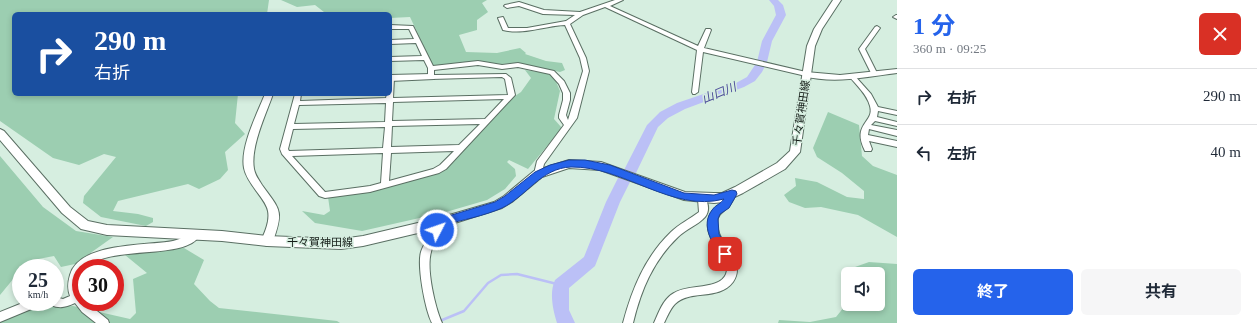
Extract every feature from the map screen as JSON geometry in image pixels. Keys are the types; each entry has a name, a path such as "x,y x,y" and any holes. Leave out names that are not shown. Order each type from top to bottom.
{"main road":[{"name":"千々賀神田線","path":"0,133 66,210 85,224 107,230 267,241 341,244 363,241 439,222 498,205 508,199 538,174 569,164 601,166 684,196 702,199 719,198 732,194 781,166 795,152 811,46 818,29 837,0"}],"street":[{"path":"501,18 505,29 527,29 567,22 581,14 620,0"},
{"path":"507,6 519,4 543,12 581,14"},
{"path":"606,6 700,50 817,77 852,76 897,71"},
{"path":"538,174 540,163 573,118 577,110 586,71 583,58 567,22"},
{"path":"392,27 410,27 426,58 431,72"},
{"path":"874,74 862,49 877,28"},
{"path":"515,36 527,29"},
{"path":"695,92 700,50 708,30"},
{"path":"392,42 418,41"},
{"path":"392,59 426,58"},
{"path":"392,78 478,63 502,67 518,65 552,72 556,75 566,90 567,96 562,115 563,121 568,125"},
{"path":"297,96 284,149 286,154 322,194 325,195 370,189 436,172 443,167 488,121 512,94 508,78 504,75 431,72"},
{"path":"852,76 867,94 874,108 873,118 866,126 863,134 868,149"},
{"path":"267,241 275,219 275,214 273,208 252,176 248,160 251,146 268,96"},
{"path":"385,185 390,96"},
{"path":"295,103 509,97"},
{"path":"874,108 897,113"},
{"path":"873,118 897,124"},
{"path":"289,127 488,121"},
{"path":"866,126 897,133"},
{"path":"864,137 897,144"},
{"path":"286,154 461,148"},
{"path":"659,323 670,301 680,294 690,291 712,290 722,286 729,279 732,272 731,263 714,235 712,228 716,211 725,205 732,194"},
{"path":"628,323 640,284 653,260 676,233 702,214 704,208 702,199"},
{"path":"435,320 424,263 426,251 437,230 439,222"},
{"path":"91,259 97,255 107,252 185,242 195,236"},
{"path":"0,317 15,311"},
{"path":"91,311 104,323"}],"green space":[{"path":"0,0 269,0 267,12 12,12 12,96 238,96 235,123 245,134 225,152 228,170 220,179 199,189 188,184 118,201 113,211 138,214 153,218 153,222 146,226 101,217 83,203 84,196 116,157 104,154 79,165 53,158 0,121"},
{"path":"281,0 487,0 482,3 488,12 477,20 477,30 459,35 466,52 497,53 520,48 526,53 525,54 546,61 562,63 565,70 560,72 518,63 501,64 466,62 433,66 410,17 392,18 392,12 324,12 315,5 297,7"},
{"path":"525,70 546,73 554,77 560,91 554,119 562,128 528,169 509,160 507,162 515,169 516,176 505,189 487,200 446,212 362,231 315,223 302,211 324,215 330,211 328,197 440,172 515,96 521,92 531,78"},
{"path":"828,112 859,125 862,156 873,166 897,175 897,237 858,215 821,207 805,208 789,202 784,195 796,186 795,178 817,182 847,197 864,199 864,191 842,173 817,157 813,148"},
{"path":"0,156 43,207 76,231 113,237 82,259 72,259 72,265 64,266 64,259 56,259 54,256 38,259 12,259 12,280 0,295"},
{"path":"136,245 184,248 204,260 194,284 219,308 337,321 340,323 0,323 0,320 27,311 64,311 64,306 72,306 72,311 95,311 130,319 136,313 133,279 147,273 125,255"},
{"path":"869,262 897,264 897,323 778,323 779,320 810,322 836,317 841,311 885,311 885,267 855,267"}],"waterway":[{"name":"山口川","path":"631,170 653,125 664,115 681,106 740,85 751,79 757,72 762,62 767,41 781,15 778,5 773,0"},
{"name":"山口川","path":"566,323 561,310 561,285 590,261 613,202 623,182"},
{"path":"435,323 464,311 488,283 501,275 517,274 561,285"}],"route":[{"path":"437,230 439,222 498,205 508,199 538,174 569,164 585,164 601,166 684,196 702,199 724,197 732,194 725,205 716,211 713,219 712,228 714,235 725,254"}]}
